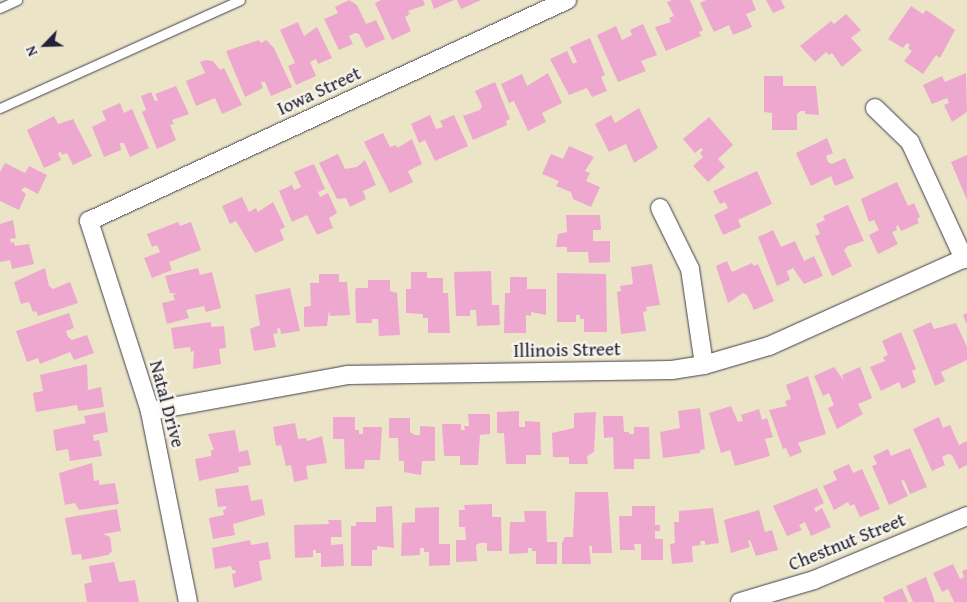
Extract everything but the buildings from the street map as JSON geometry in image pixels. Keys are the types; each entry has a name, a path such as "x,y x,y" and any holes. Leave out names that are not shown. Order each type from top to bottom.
{"street":[{"name":"Iowa Street","path":"88,221 567,0"},
{"path":"875,108 910,142 966,258"},
{"path":"660,208 690,269 704,365"},
{"name":"Natal Drive","path":"88,221 150,411 188,602"},
{"name":"Illinois Street","path":"150,411 348,375 672,370 704,365 769,346 966,258"},
{"name":"Chestnut Street","path":"740,602 814,580 967,516"}],"lane":[{"path":"0,8 17,0"},
{"path":"0,108 240,0"}]}
